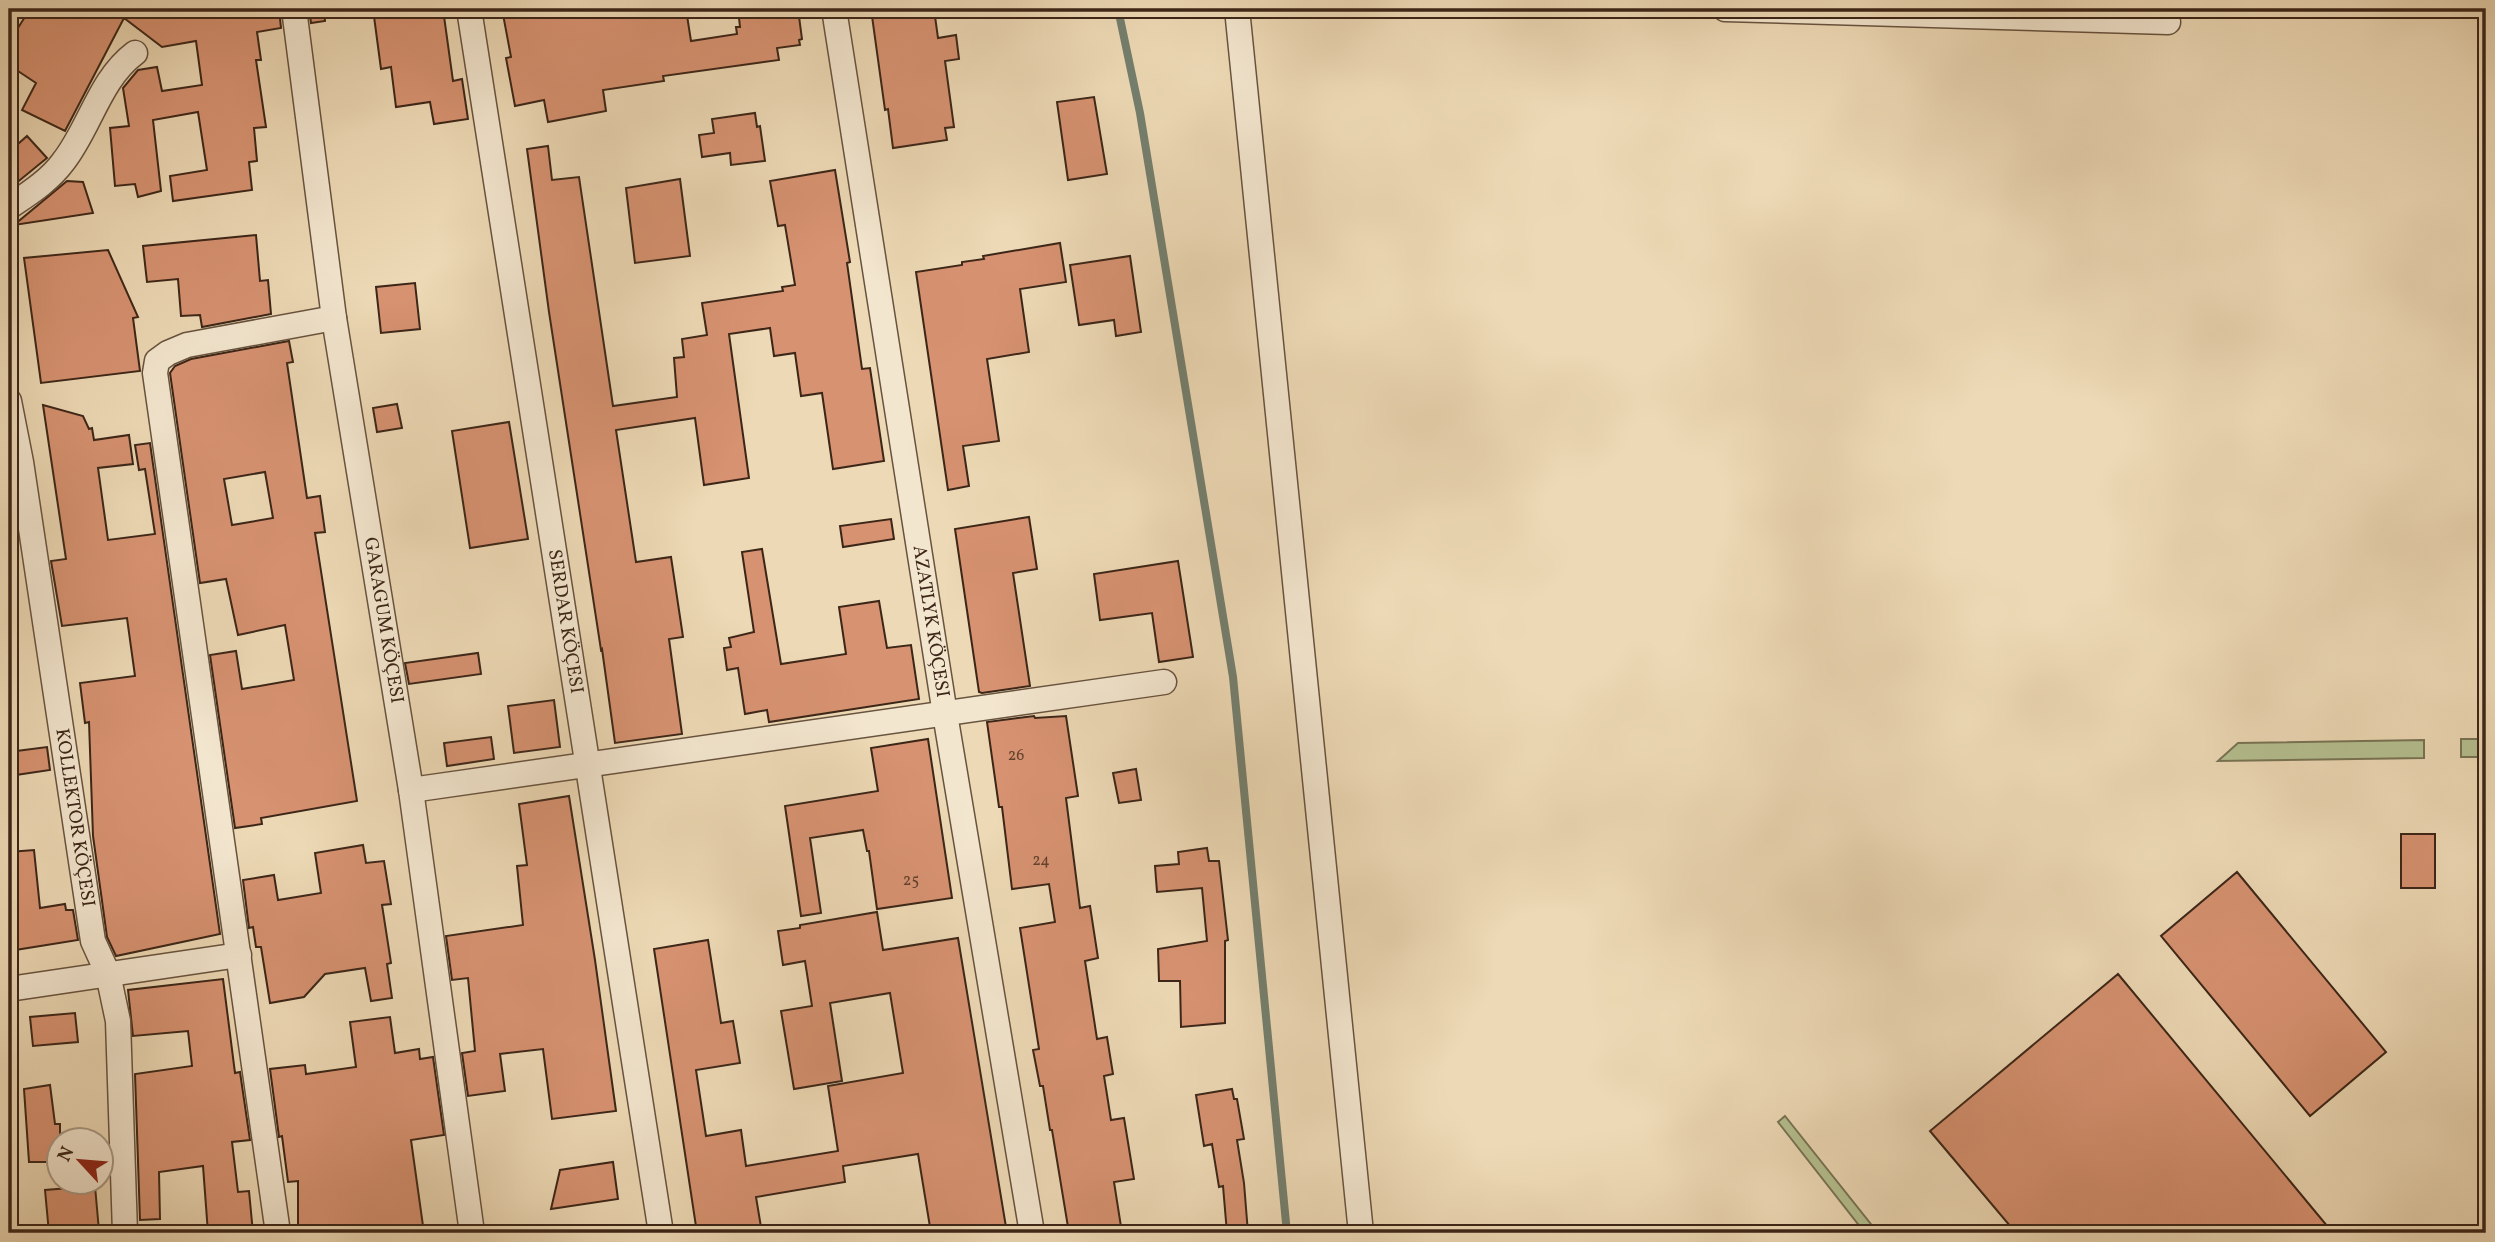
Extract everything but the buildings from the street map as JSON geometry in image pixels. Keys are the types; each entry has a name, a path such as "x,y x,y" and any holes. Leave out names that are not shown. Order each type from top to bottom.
{"street":[{"name":"GARAGUM KÖÇESI","path":"294,9 334,318 411,790 472,1233"},
{"name":"SERDAR KÖÇESI","path":"468,9 661,1233"},
{"name":"AZATLYK KÖÇESI","path":"834,9 944,714 1032,1233"},
{"path":"1237,9 1361,1233"},
{"path":"1725,9 2168,22"},
{"path":"9,207 38,187 63,163 106,85 135,53"},
{"path":"278,1233 155,373 157,361 187,345 334,318"},
{"name":"KOLLEKTOR KÖÇESI","path":"9,401 21,462 93,941 108,974 118,1021 125,1233"},
{"path":"411,790 1164,682"},
{"path":"9,989 239,956"}],"green space":[{"path":"2461,739 2486,739 2486,757 2461,757"},
{"path":"2424,740 2424,758 2218,761 2238,743"},
{"path":"1785,1116 1878,1233 1865,1233 1778,1122"}],"waterway":[{"path":"1118,9 1140,113 1233,677 1287,1233"}]}
